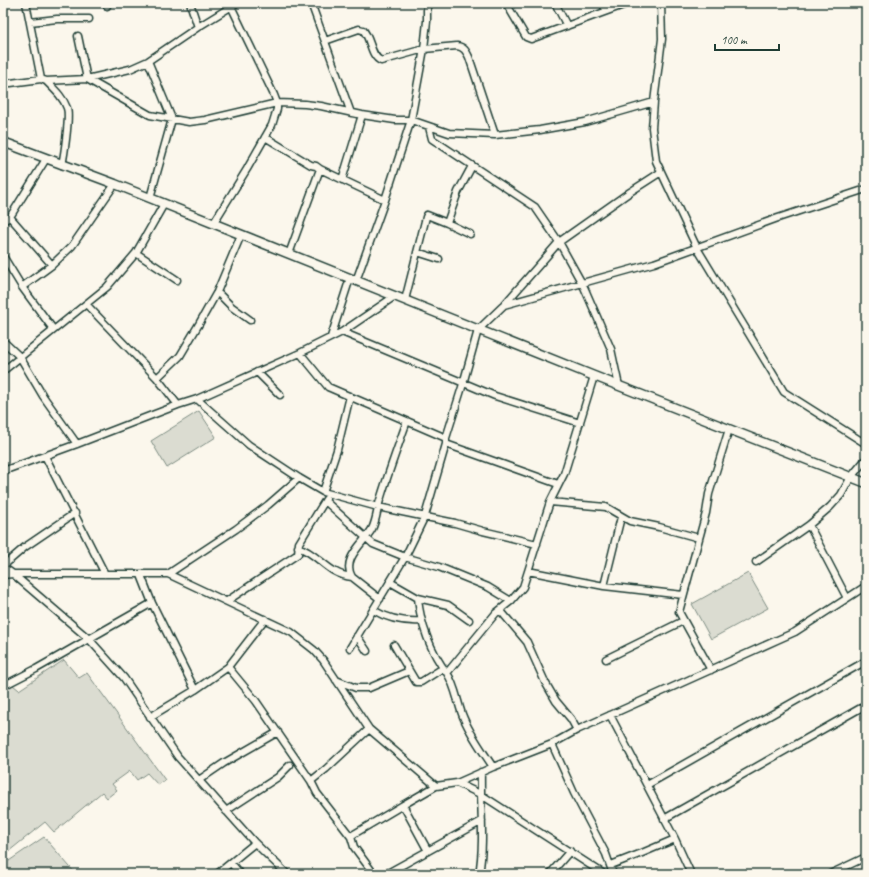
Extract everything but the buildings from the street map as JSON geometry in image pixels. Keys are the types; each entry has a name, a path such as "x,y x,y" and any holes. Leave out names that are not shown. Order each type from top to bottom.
{"main road":[{"path":"3,142 115,184 478,330 866,483"}],"street":[{"path":"26,3 43,80 60,94 68,110 65,154 62,165"},
{"path":"190,3 198,27"},
{"path":"311,3 351,113"},
{"path":"331,337 385,200 411,120 424,49 427,3"},
{"path":"506,3 528,38 543,35 629,3"},
{"path":"555,3 567,26"},
{"path":"602,3 606,11"},
{"path":"661,3 662,39 652,128 656,161 661,172 697,248 784,392 866,444"},
{"path":"3,84 43,80 87,79 130,69 148,61 198,27 234,5 277,102 275,116 265,137 247,170 213,224"},
{"path":"30,22 57,19 89,19"},
{"path":"325,41 359,29 363,30 375,56 381,61 424,49 457,46 464,48 469,58 495,135"},
{"path":"78,36 87,79 150,115 190,122 205,120 277,102 321,106 362,115 411,120 449,133 495,135 540,130 586,122 654,102"},
{"path":"148,61 172,119 150,198"},
{"path":"342,180 362,115"},
{"path":"429,126 432,139 535,207 559,242 582,284 611,349 619,386"},
{"path":"265,137 320,170 385,200"},
{"path":"3,222 10,217 46,159"},
{"path":"447,223 458,192 472,166"},
{"path":"289,254 320,170"},
{"path":"350,648 405,557 425,516 464,384 478,330 504,305 559,242 661,172"},
{"path":"22,288 52,265 72,246 115,184"},
{"path":"504,305 648,265 866,188"},
{"path":"3,371 53,329 107,287 136,253 164,204"},
{"path":"405,300 427,215 470,234"},
{"path":"10,217 52,265"},
{"path":"158,378 180,356 217,292 241,235"},
{"path":"417,252 439,259"},
{"path":"136,253 177,280"},
{"path":"3,256 22,288 53,329"},
{"path":"217,292 232,307 250,320"},
{"path":"3,471 197,399 300,353 342,332 395,296"},
{"path":"86,304 158,378 178,405"},
{"path":"342,332 495,396 580,423"},
{"path":"3,341 20,358 43,396 77,444"},
{"path":"300,353 328,387 407,421 446,441 558,484"},
{"path":"257,372 280,395"},
{"path":"394,645 416,682 419,683 445,671 500,610 511,601 523,587 550,502 564,474 594,376"},
{"path":"227,601 298,554 299,543 325,501 325,493 350,396"},
{"path":"197,399 249,445 299,478 325,493 378,507 425,516 537,544"},
{"path":"380,599 352,577 350,572 350,560 357,548 366,538 376,520 378,507 392,462 407,421"},
{"path":"711,670 679,612 706,513 709,494 730,429"},
{"path":"45,456 105,574"},
{"path":"756,562 809,525 830,507 841,495 851,477 866,459"},
{"path":"168,574 188,562 268,505 299,478"},
{"path":"325,501 373,544 405,557 439,567 488,586 511,601"},
{"path":"550,502 606,507 630,521 699,538"},
{"path":"75,513 25,547 3,567 89,639 124,678 178,757 255,843 287,874"},
{"path":"604,586 621,517"},
{"path":"809,525 847,598"},
{"path":"298,548 311,553 325,566 337,574 344,577 352,577"},
{"path":"528,570 604,586 683,595"},
{"path":"141,574 152,603 195,690"},
{"path":"3,575 168,574 265,619 291,632 314,650 369,729 436,786"},
{"path":"390,582 418,598 448,605 469,620"},
{"path":"351,837 436,786 457,783 552,744 577,730 795,632 866,586"},
{"path":"418,598 426,634 451,680 462,714 493,767"},
{"path":"3,686 36,669 152,603"},
{"path":"373,610 380,615 392,619 422,621"},
{"path":"500,610 527,642 545,682 556,701 571,718 577,730"},
{"path":"150,717 195,690 228,667 265,619"},
{"path":"606,659 683,621"},
{"path":"358,636 367,651"},
{"path":"647,785 866,661"},
{"path":"228,667 278,732 317,793 351,837 354,847 374,874"},
{"path":"336,680 356,688 369,688 409,671"},
{"path":"664,818 866,705"},
{"path":"610,715 675,838 691,874"},
{"path":"310,781 326,769 369,729"},
{"path":"198,780 224,763 278,732"},
{"path":"552,744 574,793 611,865 613,874"},
{"path":"226,811 278,777 290,765"},
{"path":"479,874 482,821 480,794 481,772"},
{"path":"457,783 480,794 532,829 570,851 604,874"},
{"path":"403,805 428,851"},
{"path":"386,874 482,821"},
{"path":"611,865 675,838"},
{"path":"217,874 255,843"},
{"path":"550,874 570,851"},
{"path":"830,874 866,857"},
{"path":"231,863 240,874"}],"shaded area":[{"path":"199,411 216,437 167,468 151,441"},
{"path":"748,573 768,608 711,639 692,604"},
{"path":"64,660 79,678 87,673 165,780 158,785 147,773 137,780 130,771 112,784 117,790 107,798 102,792 54,832 45,822 3,856 3,692 13,685 19,690"},
{"path":"44,837 76,874 3,874 3,865"}]}
